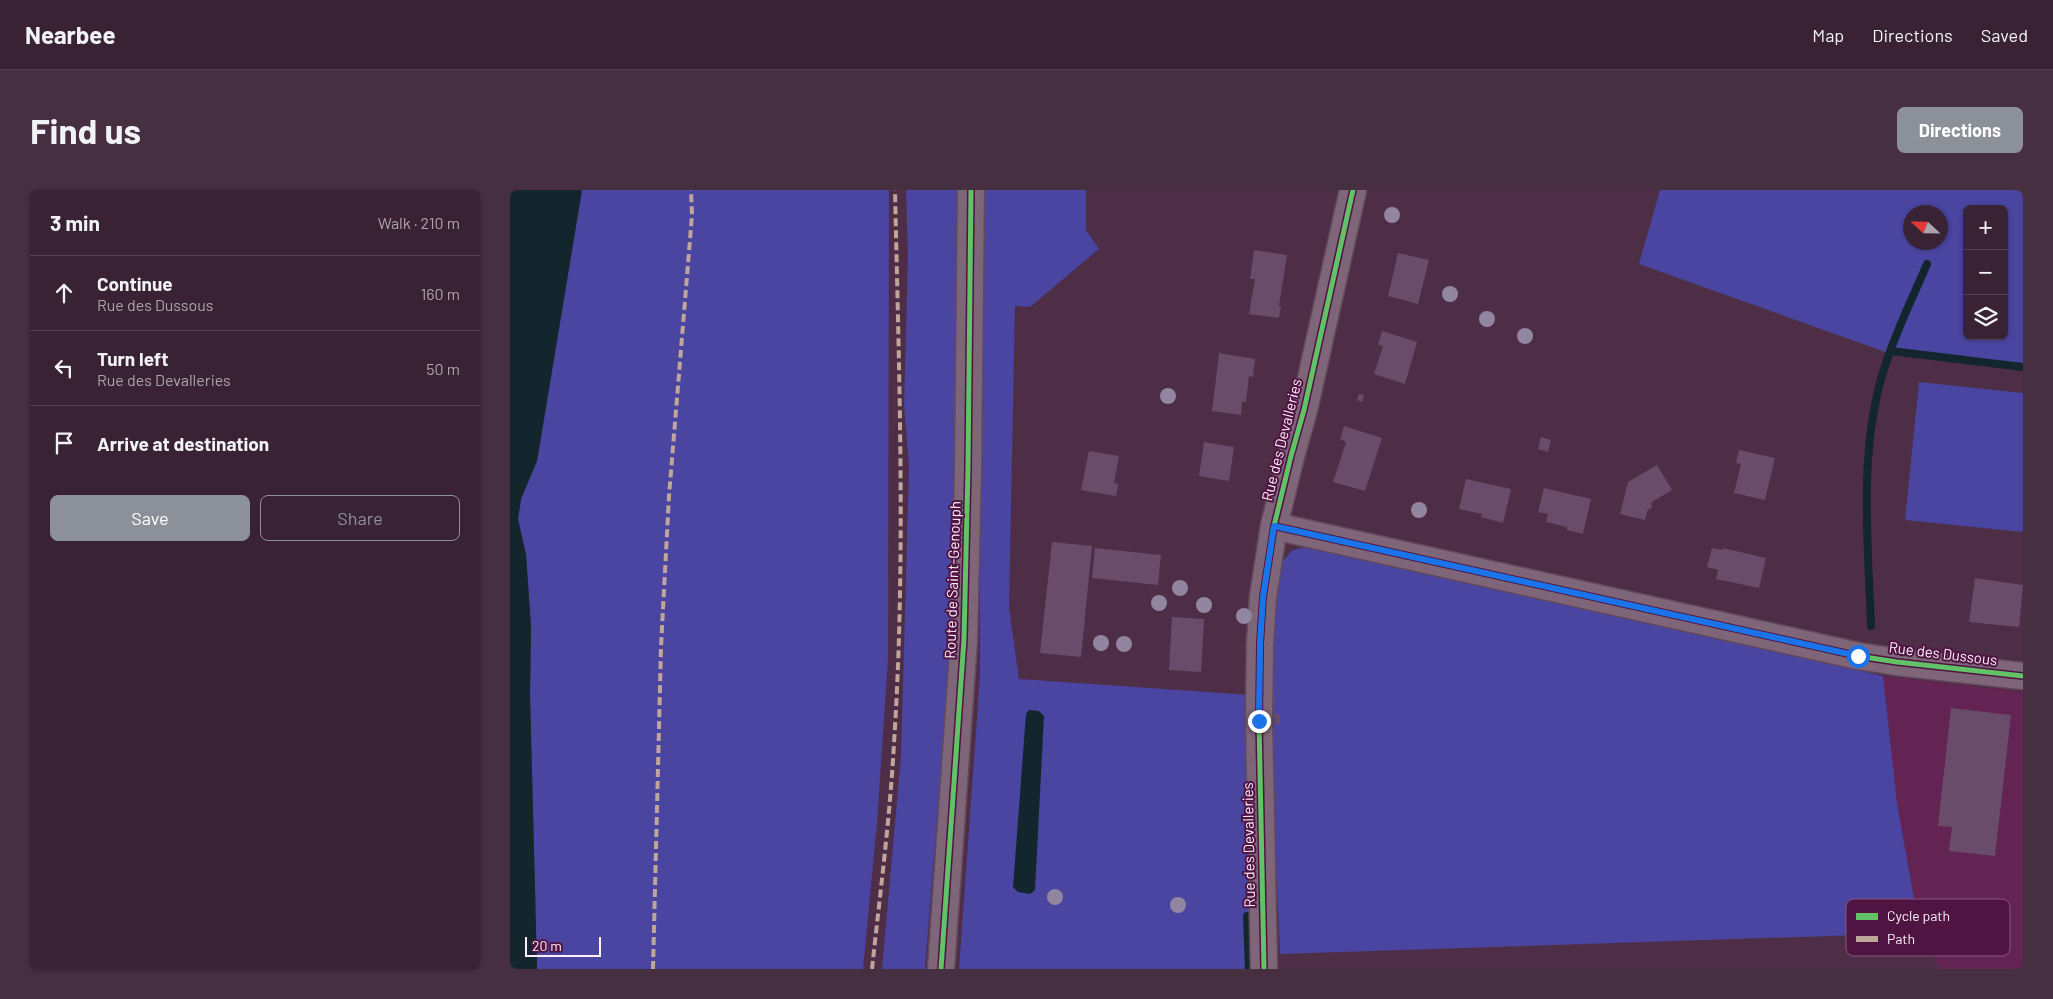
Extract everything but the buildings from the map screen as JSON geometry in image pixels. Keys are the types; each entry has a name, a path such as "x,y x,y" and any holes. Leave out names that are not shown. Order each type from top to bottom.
{"street":[{"name":"Route de Saint-Genouph","path":"941,969 964,639 971,190"},
{"name":"Rue des Devalleries","path":"1264,969 1260,804 1260,644 1263,597 1274,526 1304,410 1353,190"},
{"name":"Rue des Dussous","path":"1274,526 1858,656 2023,676"}],"shaded area":[{"path":"582,190 889,190 888,659 877,823 863,969 537,969 530,694 531,627 526,555 518,519 521,499 537,461"},
{"path":"906,190 960,190 953,586 950,659 925,969 882,969 901,756 909,467 904,405 908,257"},
{"path":"985,190 1086,190 1086,230 1099,249 1030,307 1015,306 1009,608 1019,679 1251,695 1256,969 959,969 980,676 980,486"},
{"path":"1660,190 2023,190 2023,363 1891,354 1639,264"},
{"path":"1919,382 2023,393 2023,532 1905,520"},
{"path":"1319,545 1883,676 1897,803 1914,899 1846,899 1846,935 1280,954 1269,705 1271,626 1279,566 1292,550"},
{"path":"1883,676 2023,692 2023,969 1940,969 1933,956 2010,956 2010,899 1914,899 1897,803"}],"water":[{"path":"510,190 582,190 537,461 521,499 518,519 526,555 531,627 530,694 537,969 510,969"},
{"path":"1029,710 1039,711 1044,716 1035,890 1030,894 1018,892 1013,887 1026,714"}],"waterway":[{"path":"1871,626 1867,528 1868,462 1871,429 1877,397 1889,353 1927,264"},
{"path":"1891,351 2023,367"},
{"path":"1247,916 1249,969"}],"marked path":[{"path":"653,969 661,647 669,496 692,215 691,190"},
{"path":"872,969 892,771 898,674 901,536 895,190"}],"cycle path":[{"path":"941,969 964,639 971,190"},
{"path":"1264,969 1259,721 1263,597 1274,526 1304,410 1353,190"},
{"path":"1274,526 1858,656 2023,676"}],"route":[{"path":"1259,721 1263,597 1274,526 1858,656"}]}
